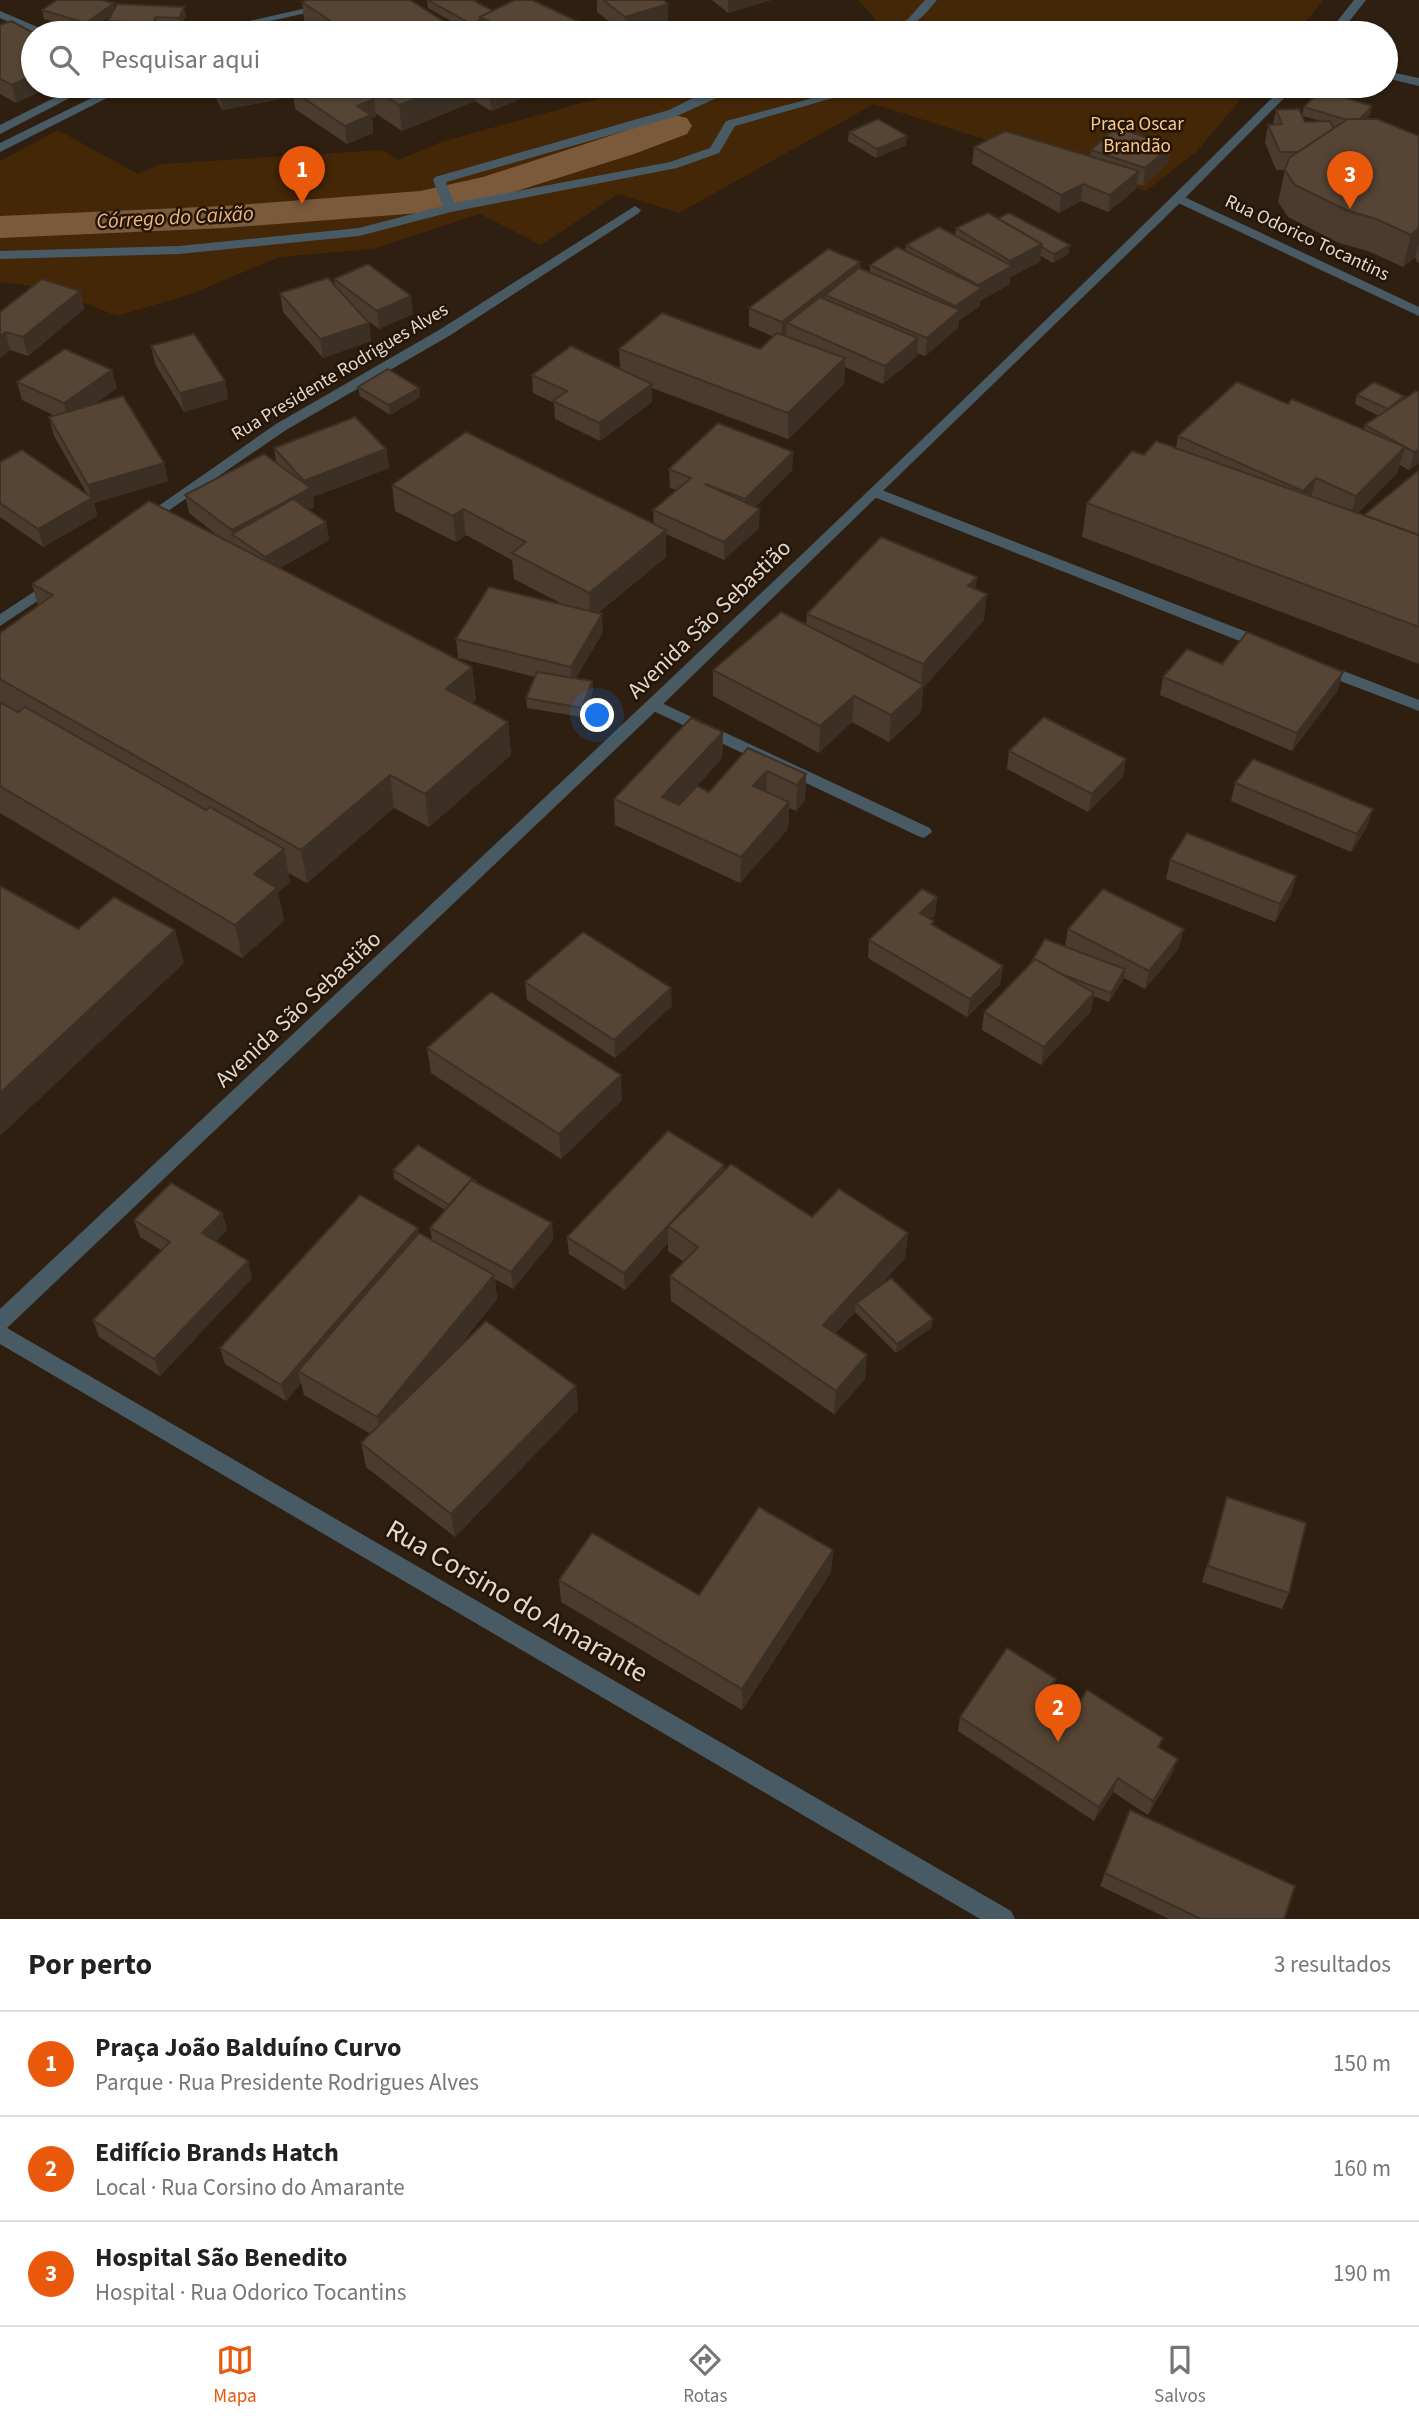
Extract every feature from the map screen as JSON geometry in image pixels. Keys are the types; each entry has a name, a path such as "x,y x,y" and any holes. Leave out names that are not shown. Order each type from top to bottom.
{"street":[{"path":"261,21 358,0"},
{"path":"912,21 931,0"},
{"path":"1343,21 1360,0"},
{"path":"0,15 21,24"},
{"path":"1398,78 1419,82"},
{"path":"0,130 63,98"},
{"path":"0,148 101,98"},
{"path":"450,208 439,180 673,113 703,98"},
{"path":"0,255 180,250 359,232 450,208 673,165 715,150 730,124 828,98"},
{"name":"Avenida São Sebastião","path":"0,1322 653,705 1278,98"},
{"name":"Rua Odorico Tocantins","path":"1178,198 1419,312"},
{"name":"Rua Presidente Rodrigues Alves","path":"134,528 281,426 444,333 635,210"},
{"path":"874,492 1276,650"},
{"path":"0,621 67,575"},
{"path":"1302,660 1419,706"},
{"path":"653,705 925,832"},
{"name":"Rua Corsino do Amarante","path":"0,1334 1003,1919"}],"green space":[{"path":"858,0 1323,1 1306,21 877,21"},
{"name":"Praça Oscar Brandão","path":"600,98 1242,98 1196,152 1146,191 874,104 679,213 618,194 541,245 480,214 373,249 280,257 188,295 117,316 48,288 0,282 0,161 58,130 138,174 160,164 382,150 398,160 441,142"}],"building":[{"path":"57,0 101,0 114,3 89,21 79,21 42,10"},
{"path":"410,0 443,21 331,21 302,2"},
{"path":"428,0 473,0 493,11 480,17 478,21 466,21"},
{"path":"515,0 532,0 577,21 488,21 480,17"},
{"path":"603,0 663,0 668,4 625,17"},
{"path":"117,4 184,7 179,18 108,21"},
{"path":"11,21 21,26 21,81 12,85 0,79 0,25"},
{"path":"303,98 374,99 357,106 371,115 345,126"},
{"path":"388,98 417,98 399,105"},
{"path":"1313,98 1346,98 1372,106 1360,119 1347,120 1304,107"},
{"path":"1299,109 1305,122 1330,121 1334,129 1299,152 1280,152 1268,125 1282,124 1276,110"},
{"path":"878,119 907,136 877,149 849,132"},
{"path":"1348,119 1377,119 1419,136 1419,228 1411,235 1376,219 1346,210 1295,185 1285,170 1289,158"},
{"path":"1116,127 1171,146 1145,168 1091,150"},
{"path":"1005,131 1139,171 1110,195 1083,184 1061,195 974,147"},
{"path":"988,213 1042,244 1010,261 956,228"},
{"path":"1009,213 1070,245 1054,254 998,218"},
{"path":"939,227 1012,266 978,285 906,245"},
{"path":"897,247 982,288 955,306 870,265"},
{"path":"828,249 860,262 782,322 749,308"},
{"path":"368,264 411,296 377,311 334,279"},
{"path":"859,268 960,310 927,338 825,295"},
{"path":"328,278 369,323 320,339 280,293"},
{"path":"42,279 80,291 23,337 6,332 0,336 0,312"},
{"path":"820,297 918,338 885,366 787,323"},
{"path":"662,313 760,349 777,333 845,358 788,413 619,349"},
{"path":"194,334 225,381 180,393 151,346"},
{"path":"571,346 652,384 599,423 553,401 567,391 532,375"},
{"path":"65,349 112,370 64,403 17,382"},
{"path":"388,369 419,388 389,405 358,387"},
{"path":"1237,382 1288,404 1292,399 1405,447 1356,496 1316,478 1303,491 1178,436"},
{"path":"1374,382 1404,396 1388,409 1357,395"},
{"path":"1416,391 1419,392 1419,449 1414,452 1365,425"},
{"path":"123,396 164,463 88,485 49,417"},
{"path":"355,417 386,449 304,481 274,448"},
{"path":"718,423 793,452 745,499 705,484 760,509 724,542 653,510 691,478 669,469"},
{"path":"466,432 666,530 589,593 512,553 526,542 463,509 453,516 392,485"},
{"path":"1156,441 1419,535 1419,627 1087,503 1132,451 1144,455"},
{"path":"22,450 92,498 38,529 0,503 0,462"},
{"path":"264,454 311,488 232,530 185,495"},
{"path":"1419,470 1419,535 1364,515"},
{"path":"293,499 326,522 265,557 232,534"},
{"path":"149,501 472,667 446,689 508,722 425,794 390,775 301,850 0,679 0,633 53,595 32,584"},
{"path":"881,537 977,577 968,586 987,594 923,664 807,614"},
{"path":"489,587 602,614 571,667 456,639"},
{"path":"781,612 924,685 891,715 854,696 820,726 713,670"},
{"path":"1247,632 1343,672 1297,733 1163,677 1187,649 1222,664"},
{"path":"537,672 592,681 582,708 526,698"},
{"path":"0,702 18,712 25,707 206,810 210,807 284,849 254,874 277,888 235,925 0,786"},
{"path":"1044,717 1126,759 1092,794 1009,751"},
{"path":"691,718 723,732 662,797 679,805 697,786 709,792 748,748 806,774 797,785 767,771 753,786 789,802 741,857 614,799"},
{"path":"1253,759 1373,809 1357,834 1235,783"},
{"path":"1187,833 1296,876 1280,904 1170,860"},
{"path":"0,886 78,929 114,897 175,930 0,1093"},
{"path":"922,889 937,897 920,913 934,921 931,924 1003,966 970,999 869,940"},
{"path":"1103,889 1184,929 1149,971 1068,929"},
{"path":"583,932 671,988 614,1040 525,982"},
{"path":"1045,939 1125,969 1111,993 1061,974 1035,959 1031,963"},
{"path":"1035,959 1094,993 1044,1047 984,1012"},
{"path":"491,992 621,1075 559,1134 427,1048"},
{"path":"668,1131 724,1165 624,1273 567,1237"},
{"path":"418,1145 476,1181 471,1180 449,1205 393,1170"},
{"path":"731,1164 812,1217 839,1189 908,1233 823,1325 867,1355 836,1391 670,1276 698,1247 668,1226"},
{"path":"471,1180 552,1223 511,1272 430,1228"},
{"path":"171,1183 222,1213 202,1233 248,1261 154,1359 93,1320 170,1242 134,1220"},
{"path":"360,1195 418,1228 281,1385 220,1348"},
{"path":"419,1233 494,1275 377,1417 298,1371"},
{"path":"891,1278 933,1319 897,1344 856,1303"},
{"path":"486,1321 576,1386 451,1514 361,1443"},
{"path":"1227,1497 1306,1523 1289,1593 1208,1566"},
{"path":"759,1507 833,1550 742,1689 559,1580 592,1533 699,1595"},
{"path":"1007,1648 1056,1679 1050,1686 1079,1703 1087,1690 1163,1738 1158,1747 1178,1759 1153,1801 1118,1778 1099,1807 960,1717"},
{"path":"1130,1810 1295,1886 1284,1919 1201,1919 1105,1873"}],"waterway":[{"name":"Córrego do Caixão","path":"0,227 224,217 420,202 491,187 621,146 674,126"}],"place":[{"name":"Praça João Balduíno Curvo","path":"302,204"},
{"name":"Hospital São Benedito","path":"1350,209"},
{"name":"Edifício Brands Hatch","path":"1058,1742"}]}
